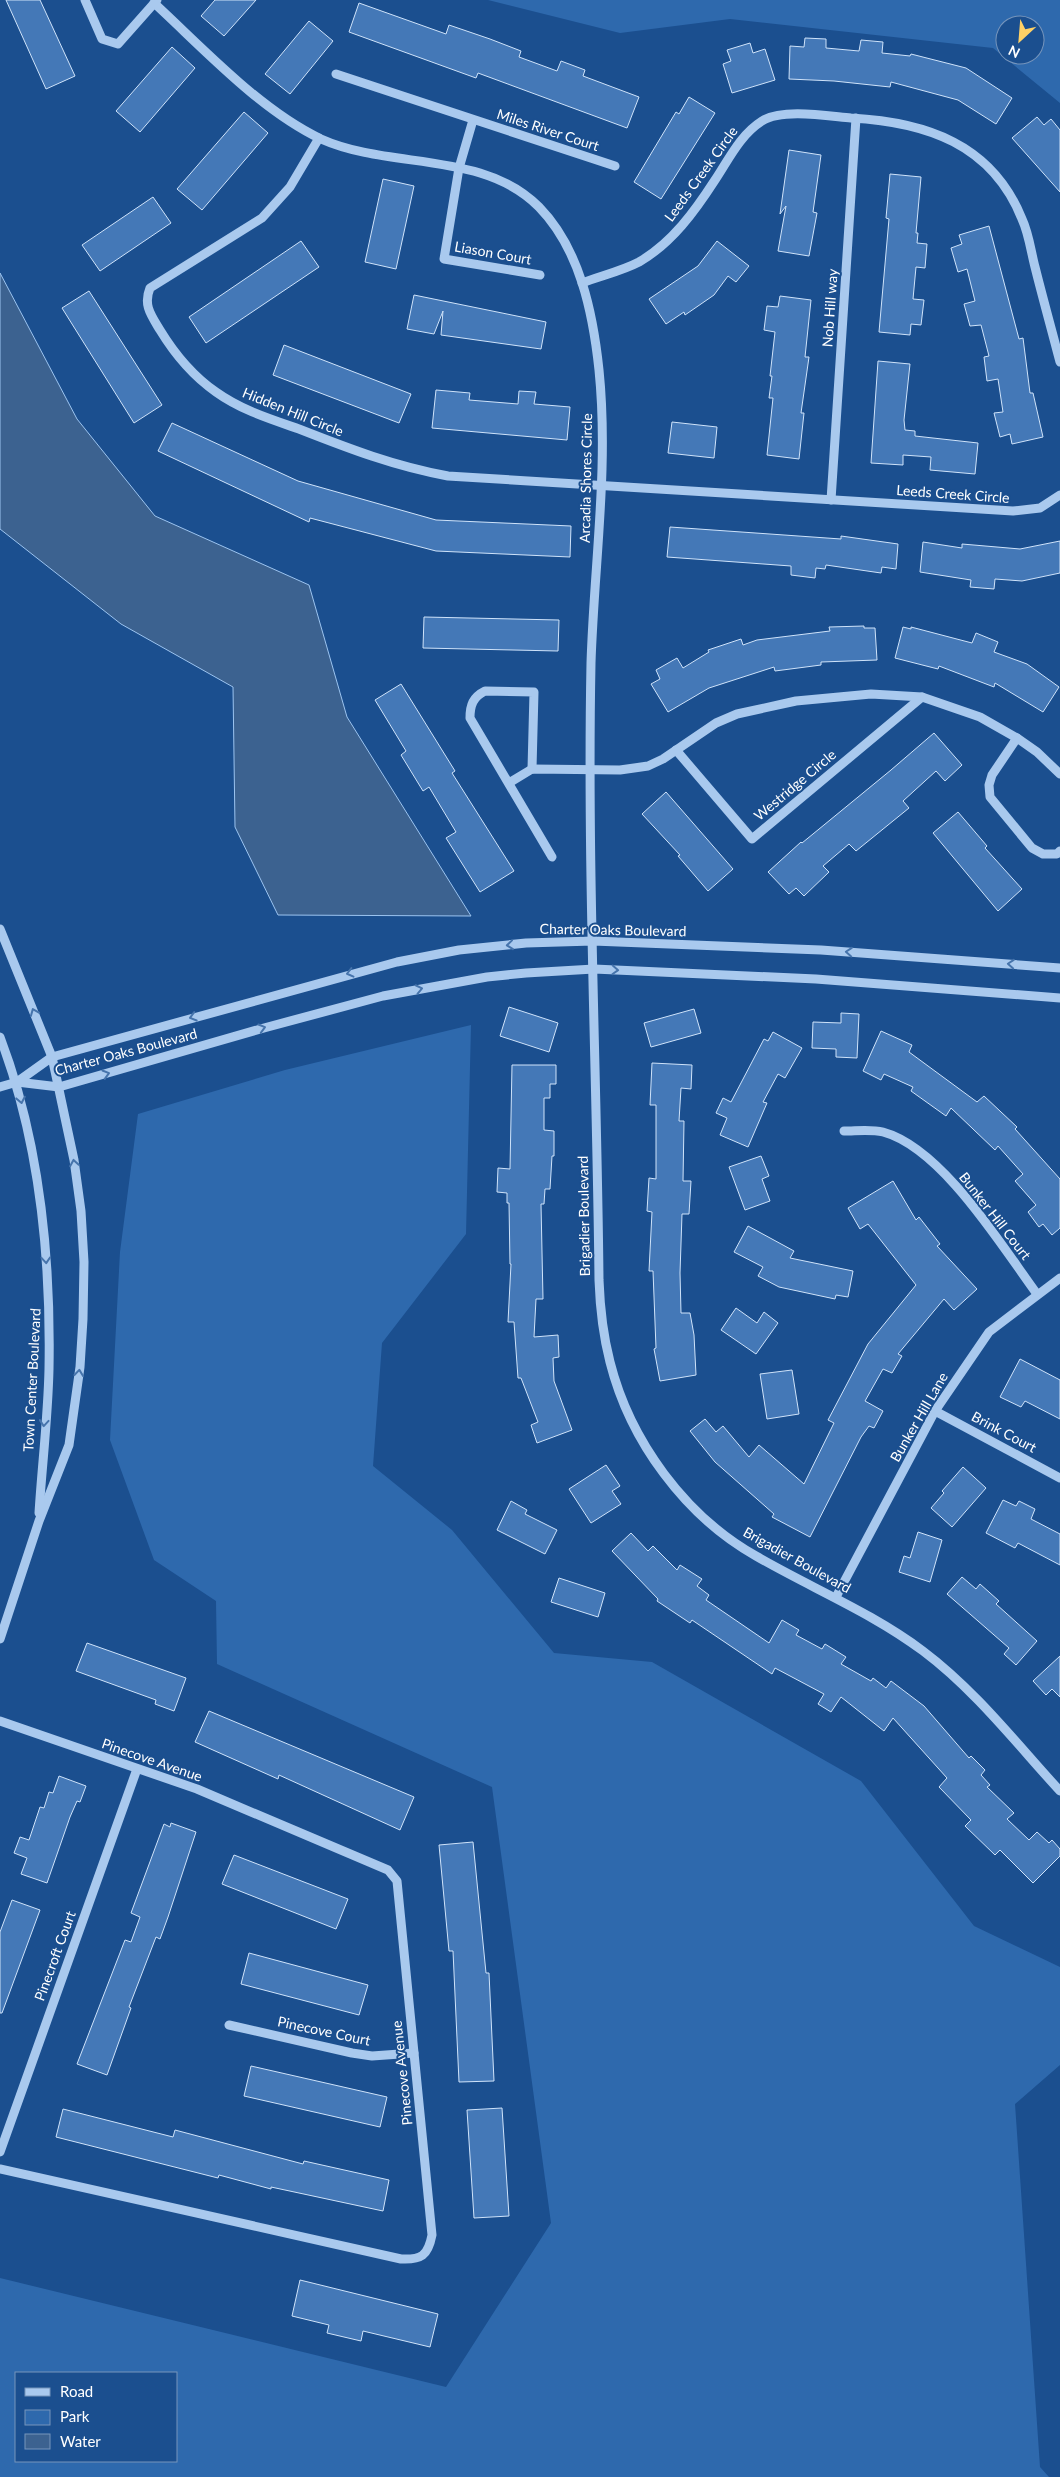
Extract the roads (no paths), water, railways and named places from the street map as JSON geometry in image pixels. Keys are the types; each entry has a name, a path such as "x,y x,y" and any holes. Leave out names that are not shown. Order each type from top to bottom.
{"street":[{"name":"Arcadia Shores Circle","path":"85,0 102,39 118,44 156,2 268,106 319,138 358,151 485,174 512,186 535,203 554,223 571,250 582,283 598,368 603,456 591,661 593,941"},
{"name":"Miles River Court","path":"336,74 615,166"},
{"name":"Leeds Creek Circle","path":"582,283 638,262 664,244 686,222 745,133 764,120 787,114 882,119 925,129 956,144 973,155 995,174 1011,197 1023,220 1060,362"},
{"name":"Nob Hill way","path":"831,500 856,118"},
{"path":"459,168 473,120"},
{"name":"Hidden Hill Circle","path":"319,138 290,187 262,218 150,288 146,297 147,308 164,337 186,366 215,391 242,409 385,462 448,476 601,486"},
{"name":"Liason Court","path":"459,168 444,259 540,275"},
{"name":"Leeds Creek Circle","path":"601,486 1013,511 1040,508 1060,495"},
{"path":"532,769 534,692 485,691 478,694 470,709 470,718 552,857"},
{"path":"509,783 532,769 620,770 648,766 716,723 760,708 846,694 922,697 980,718 1018,738 1037,752 1060,774"},
{"name":"Westridge Circle","path":"676,750 752,839 922,697"},
{"path":"1018,738 992,775 989,785 990,797 1032,848 1043,854 1056,854 1060,851"},
{"name":"Town Center Boulevard","path":"0,929 52,1057 59,1087 74,1160 81,1211 84,1319 80,1367 69,1445 39,1520 0,1639"},
{"name":"Charter Oaks Boulevard","path":"17,1082 52,1057 397,962 460,950 526,943 593,941 821,950 1060,968"},
{"name":"Brigadier Boulevard","path":"593,941 601,1317 610,1362 624,1404 643,1444 670,1482 709,1524 754,1556 836,1597 886,1625 924,1651 970,1693 1060,1791"},
{"name":"Charter Oaks Boulevard","path":"17,1082 59,1087 382,996 487,976 594,969 816,980 1060,998"},
{"name":"Town Center Boulevard","path":"0,1037 17,1082 40,1202 49,1307 49,1372 39,1520"},
{"path":"0,1086 17,1082"},
{"name":"Bunker Hill Court","path":"844,1131 882,1132 913,1146 941,1171 966,1198 1037,1294"},
{"name":"Bunker Hill Lane","path":"836,1597 935,1411 989,1332 1060,1278"},
{"name":"Brink Court","path":"935,1411 1060,1478"},
{"name":"Pinecove Avenue","path":"0,1721 197,1789 388,1870 397,1881 432,2236 425,2255 413,2260 381,2255 0,2169"},
{"name":"Pinecroft Court","path":"0,2152 136,1769"},
{"name":"Pinecove Court","path":"229,2025 352,2053 372,2056 414,2053"}],"water":[{"path":"0,273 77,419 155,516 309,585 347,717 471,916 278,915 235,827 233,687 121,624 0,529"}]}
